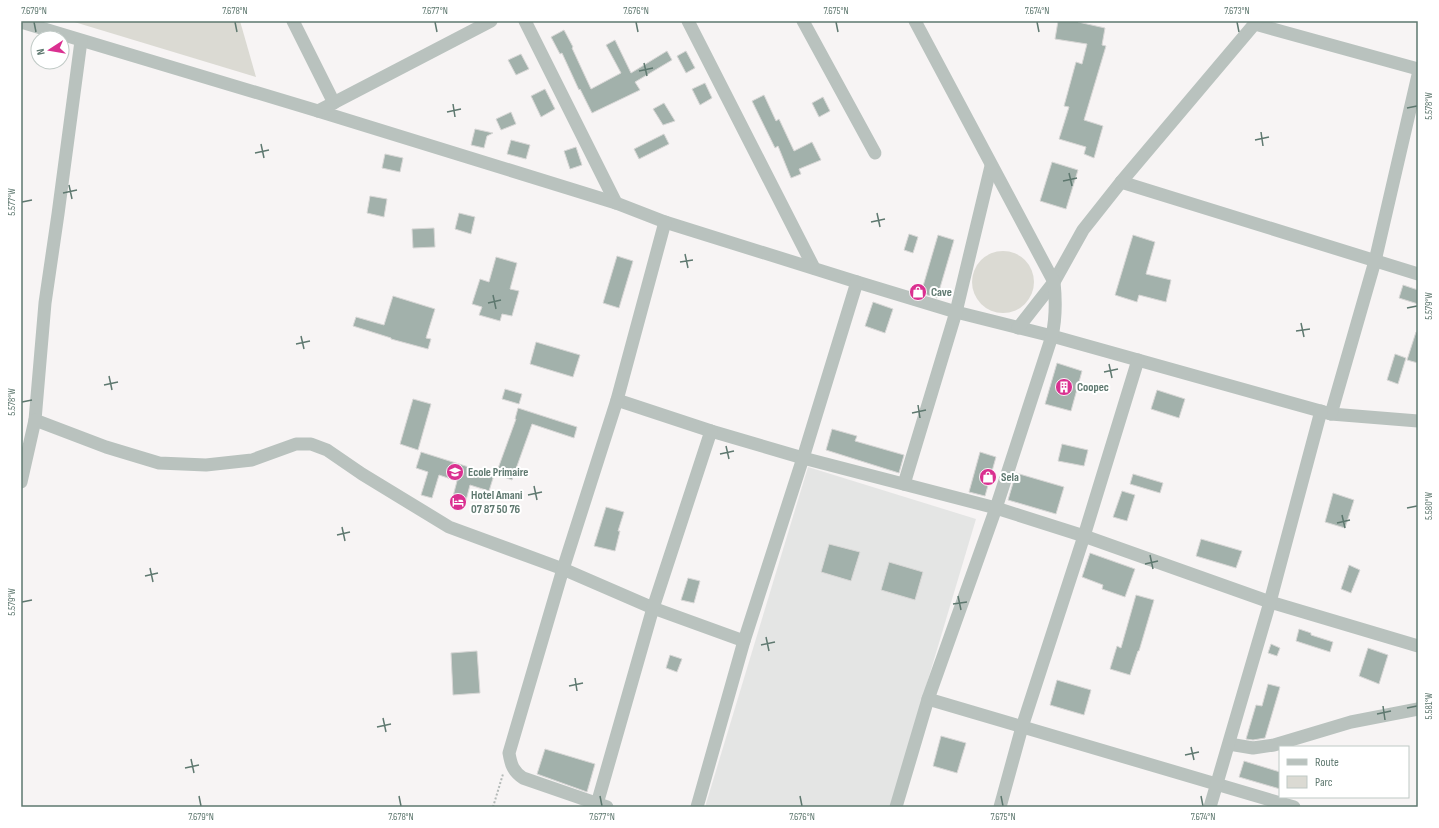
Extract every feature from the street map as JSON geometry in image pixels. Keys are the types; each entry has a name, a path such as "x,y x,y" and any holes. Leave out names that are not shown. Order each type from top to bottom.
{"street":[{"path":"293,21 334,103"},
{"path":"318,111 491,21"},
{"path":"525,21 616,204"},
{"path":"688,21 814,268"},
{"path":"803,21 875,153"},
{"path":"896,807 928,699 996,508 1052,336 1055,321 1056,299 1054,282 915,21"},
{"path":"21,22 318,111 616,204 665,222 956,312 1052,336 1326,412 1418,421"},
{"path":"1018,328 1054,282 1084,230 1121,182 1256,22 1418,69"},
{"path":"21,482 35,420 45,303 60,206 81,41"},
{"path":"1210,807 1326,412 1375,261 1418,75"},
{"path":"904,484 956,312 991,166"},
{"path":"1121,182 1418,274"},
{"path":"665,222 617,400 563,569 509,753 512,766 516,773 523,778 602,805 654,608 711,431"},
{"path":"698,807 744,641 803,458 857,282"},
{"path":"1000,807 1022,727 1084,536 1138,360"},
{"path":"617,400 711,431 803,458 996,508 1084,536 1270,602 1418,646"},
{"path":"35,420 106,447 159,463 206,465 252,460 296,444 311,444 327,450 362,474 449,527 563,569 654,608 744,641"},
{"path":"928,699 1294,807"},
{"path":"1228,744 1253,748 1274,745 1351,722 1418,709"}],"path":[{"path":"493,807 509,753"}],"shaded area":[{"path":"808,467 976,519 890,807 705,807"}],"green space":[{"path":"71,21 240,21 256,77"},
{"path":"1003,251 1015,254 1025,260 1031,270 1034,282 1031,294 1025,304 1015,310 1003,313 991,310 981,304 975,294 972,282 975,270 981,260 991,254"}],"building":[{"path":"1058,21 1078,21 1105,28 1102,45 1106,46 1084,120 1103,126 1094,158 1084,154 1086,147 1059,139 1069,107 1064,106 1076,62 1082,64 1087,44 1055,39"},
{"path":"564,30 591,89 621,73 606,45 615,40 631,73 667,51 672,60 635,82 640,90 592,113 580,89 579,90 562,53 560,54 551,37"},
{"path":"686,51 695,68 686,73 677,56"},
{"path":"521,54 529,69 516,75 508,60"},
{"path":"705,83 712,98 700,105 692,89"},
{"path":"545,89 555,109 541,117 531,96"},
{"path":"764,95 776,121 779,119 794,151 812,142 821,160 799,169 801,174 791,178 778,146 775,148 752,101"},
{"path":"823,97 830,111 819,117 812,103"},
{"path":"664,103 675,121 663,125 653,109"},
{"path":"511,112 516,124 501,130 496,119"},
{"path":"475,129 493,133 487,136 484,148 471,145"},
{"path":"664,134 669,144 639,159 634,149"},
{"path":"511,140 530,145 526,159 507,154"},
{"path":"576,147 582,165 570,169 564,151"},
{"path":"385,154 403,158 400,172 382,168"},
{"path":"1052,162 1078,170 1066,209 1040,201"},
{"path":"370,196 387,199 384,217 367,213"},
{"path":"459,213 475,217 471,234 455,229"},
{"path":"434,228 435,247 413,248 412,229"},
{"path":"909,234 918,237 913,253 904,250"},
{"path":"938,235 954,240 937,298 921,293"},
{"path":"1133,235 1155,242 1146,274 1171,280 1166,302 1139,295 1137,302 1115,295"},
{"path":"617,256 633,261 619,308 603,303"},
{"path":"496,257 517,263 510,289 519,291 512,316 502,314 500,321 479,315 482,307 472,304 480,279 489,282"},
{"path":"1403,285 1418,290 1418,304 1399,298"},
{"path":"393,296 435,309 426,338 431,339 428,349 391,339 353,326 356,317 384,325"},
{"path":"873,302 893,309 885,333 865,326"},
{"path":"1416,332 1418,332 1418,363 1407,360"},
{"path":"536,342 580,355 573,377 530,364"},
{"path":"1395,354 1406,358 1398,384 1387,380"},
{"name":"Coopec","path":"1057,363 1082,371 1071,411 1045,404"},
{"path":"505,389 522,394 519,404 502,399"},
{"path":"1157,390 1185,399 1179,418 1151,409"},
{"path":"413,399 431,404 418,450 400,444"},
{"path":"518,408 577,427 574,438 532,424 512,480 496,474 516,419"},
{"path":"832,429 857,436 855,441 904,455 899,473 826,450"},
{"path":"1062,444 1088,450 1084,466 1058,461"},
{"name":"Ecole Primaire","path":"421,452 494,475 489,491 470,485 464,508 451,504 457,481 439,475 432,498 421,495 428,472 416,468"},
{"path":"980,452 996,457 985,496 969,492"},
{"path":"1016,473 1064,487 1056,514 1008,500"},
{"path":"1133,474 1163,483 1160,493 1130,484"},
{"path":"1122,491 1135,495 1127,521 1113,517"},
{"path":"1333,493 1354,500 1345,528 1325,522"},
{"path":"606,507 624,512 618,531 620,531 615,551 594,546"},
{"path":"1201,539 1242,551 1236,568 1196,556"},
{"path":"829,544 860,552 851,581 821,572"},
{"path":"1090,553 1135,569 1125,597 1102,589 1103,585 1082,577"},
{"path":"889,562 923,572 915,600 881,590"},
{"path":"1349,565 1360,570 1351,593 1341,589"},
{"path":"688,578 700,581 694,603 681,600"},
{"path":"1136,595 1154,600 1139,651 1130,675 1110,669 1117,646 1121,648"},
{"path":"1299,629 1311,633 1311,635 1333,642 1330,652 1296,641"},
{"path":"1271,644 1280,648 1277,656 1268,653"},
{"path":"1368,648 1388,655 1379,684 1359,676"},
{"path":"477,651 480,693 453,695 451,653"},
{"path":"670,655 682,659 677,672 666,668"},
{"path":"1057,680 1091,690 1084,715 1050,705"},
{"path":"1268,684 1280,687 1265,738 1253,740 1246,739 1256,705 1262,706"},
{"path":"941,736 966,743 957,773 933,766"},
{"path":"545,749 595,764 587,792 537,774"},
{"path":"1244,761 1279,772 1279,789 1239,777"}],"place":[{"name":"Cave","path":"918,292"},
{"name":"Coopec","path":"1064,387"},
{"name":"Ecole Primaire","path":"455,472"},
{"name":"Sela","path":"988,477"},
{"name":"Hotel Amani 07 87 50 76","path":"458,502"}]}
